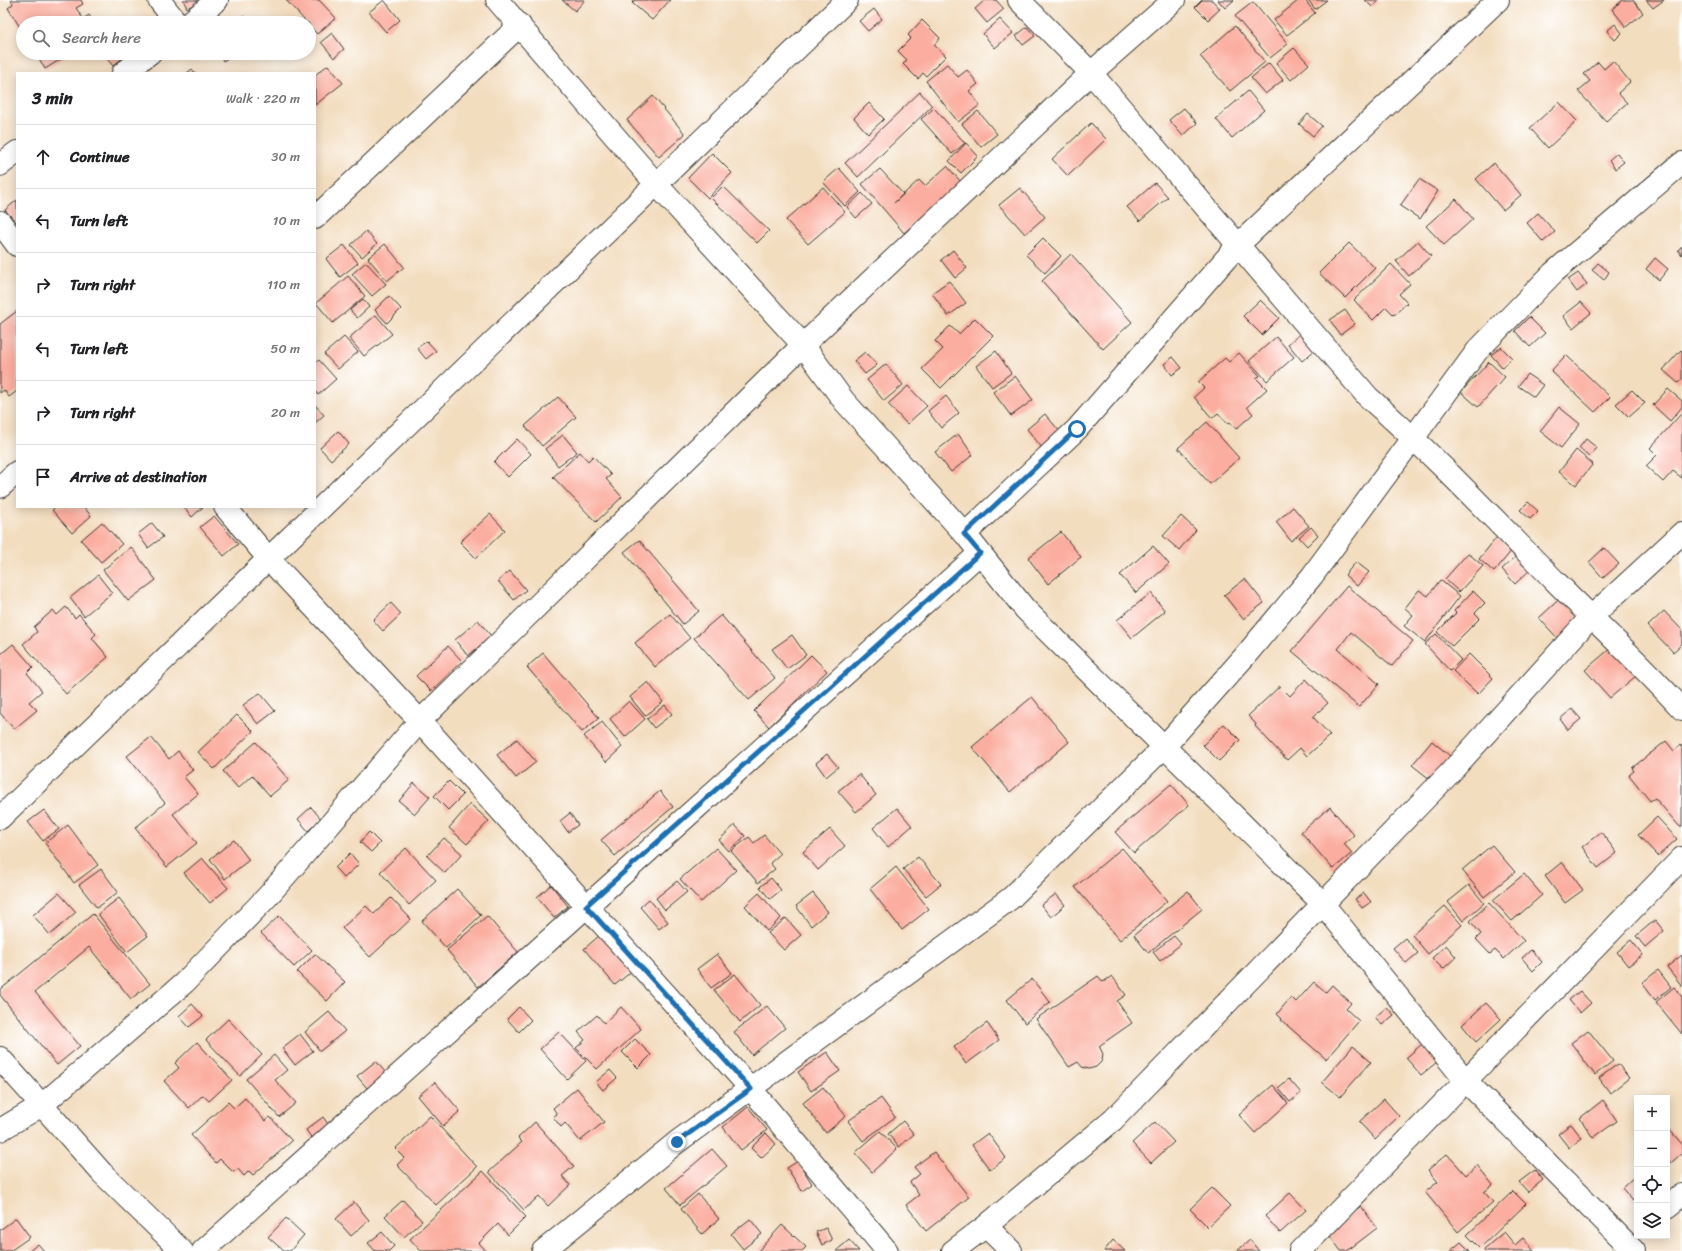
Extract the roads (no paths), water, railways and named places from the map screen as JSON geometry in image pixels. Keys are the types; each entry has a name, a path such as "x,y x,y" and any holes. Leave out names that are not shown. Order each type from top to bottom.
{"street":[{"path":"160,0 173,16"},
{"path":"198,16 217,0"},
{"path":"0,818 847,0"},
{"path":"1019,0 1091,73 1368,397 1415,438 1663,688 1682,709"},
{"path":"0,1130 42,1105 184,983 267,897 420,721 803,345 1091,73 1174,0"},
{"path":"964,534 1077,429 1238,246 1498,0"},
{"path":"504,2 520,25 657,185 803,345 844,401 964,534 1025,609 1323,904 1465,1080 1628,1244"},
{"path":"316,217 520,25"},
{"path":"124,72 141,60"},
{"path":"0,165 16,153"},
{"path":"543,1251 677,1142 1011,898 1164,747 1246,656 1312,576 1415,438 1477,350 1553,273 1682,162"},
{"path":"0,222 16,244"},
{"path":"0,487 16,473"},
{"path":"227,508 268,558 420,721 751,1089 887,1251"},
{"path":"953,1251 986,1226 1113,1120 1450,774 1591,617 1682,533"},
{"path":"203,1251 980,553"},
{"path":"1300,1251 1682,858"},
{"path":"0,1058 102,1173 182,1251"},
{"path":"1670,1205 1682,1195"},
{"path":"986,1226 1011,1251"}]}
